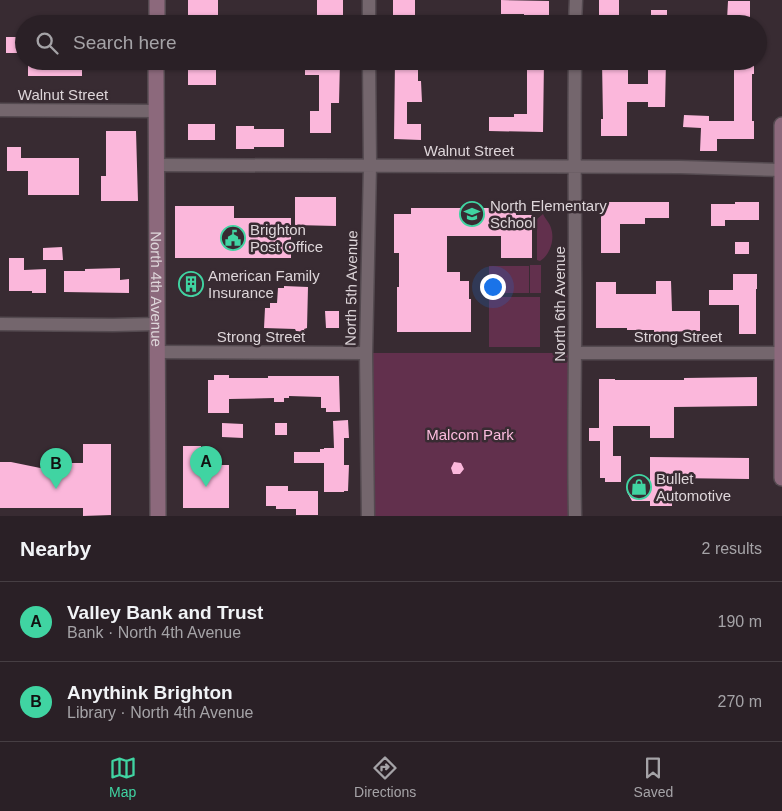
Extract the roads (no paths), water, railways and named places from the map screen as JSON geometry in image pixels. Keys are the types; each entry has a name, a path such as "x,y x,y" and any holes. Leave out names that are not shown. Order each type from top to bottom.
{"street":[{"path":"157,0 157,15"},
{"path":"369,0 369,15"},
{"path":"575,15 576,0"},
{"name":"North 4th Avenue","path":"156,70 158,516"},
{"name":"North 5th Avenue","path":"368,516 366,353 370,165 369,70"},
{"name":"North 6th Avenue","path":"575,70 575,516"},
{"name":"Walnut Street","path":"0,110 156,111"},
{"path":"782,125 782,478"},
{"name":"Walnut Street","path":"156,165 574,166 782,170"},
{"path":"0,324 157,324"},
{"name":"Strong Street","path":"157,352 366,353"},
{"name":"Strong Street","path":"575,353 782,353"}],"place":[{"name":"North Elementary School","path":"472,214"},
{"name":"Brighton Post Office","path":"233,238"},
{"name":"American Family Insurance","path":"191,284"},
{"name":"Valley Bank and Trust","path":"206,487"},
{"name":"Bullet Automotive","path":"639,487"},
{"name":"Anythink Brighton","path":"56,489"}],"park label":[{"name":"Malcom Park","path":"470,434"}]}
